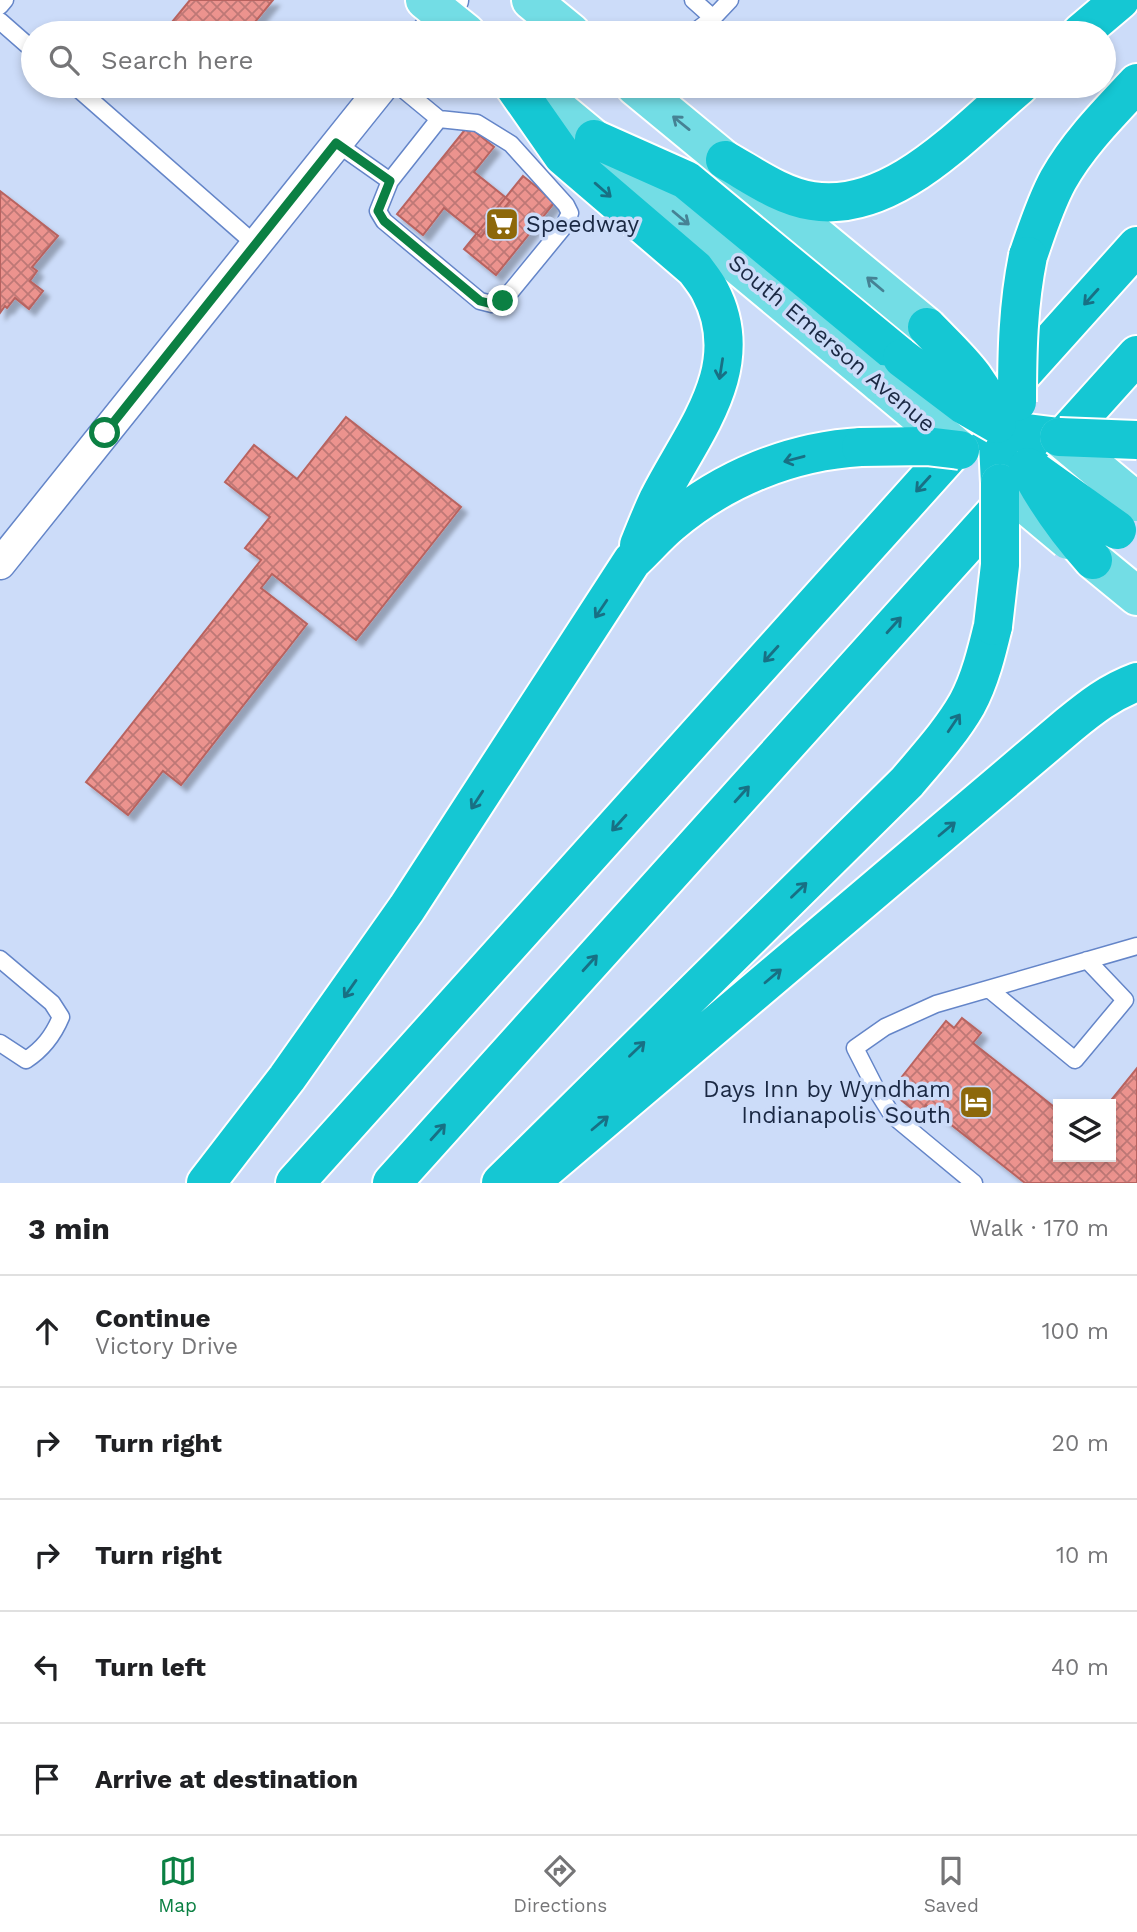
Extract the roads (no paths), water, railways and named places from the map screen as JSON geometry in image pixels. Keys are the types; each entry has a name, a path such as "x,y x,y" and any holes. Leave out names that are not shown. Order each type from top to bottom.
{"highway":[{"path":"1095,21 1120,0"},
{"path":"502,1183 907,782 942,741 968,702 993,626 1010,444 1020,292 1028,256 1058,180 1081,147 1137,83"},
{"path":"205,1183 294,1068 399,919 632,561 658,501 716,392 723,365 720,317 710,291 695,269 563,156 522,98"},
{"path":"725,160 775,188 812,201 837,202 863,198 897,185 1005,98"},
{"path":"594,139 686,180 891,371 964,405 1010,444 1131,526"},
{"path":"295,1183 1137,246"},
{"path":"392,1183 1137,355"},
{"path":"1059,437 1137,440"},
{"path":"632,561 670,524 708,496 750,474 793,458 861,447 926,446 960,450"},
{"path":"529,1183 1069,725 1101,699 1137,682"}],"main road":[{"path":"531,0 556,21"},
{"path":"544,98 594,139"},
{"name":"South Emerson Avenue","path":"651,98 927,327 1093,560 1137,596"},
{"name":"South Emerson Avenue","path":"891,371 960,450 1059,437 1131,526"}],"street":[{"path":"0,564 373,98"}],"lane":[{"path":"0,6 5,0"},
{"path":"692,0 713,18"},
{"path":"709,21 730,0"},
{"path":"0,20 21,39"},
{"path":"89,98 255,244"},
{"path":"414,98 439,119 477,123 511,144 566,205 570,213 562,229 503,301 492,304 480,301 384,221 378,211 390,181 439,119"},
{"path":"511,144 594,139"},
{"path":"336,143 390,181"},
{"path":"974,1183 892,1115 855,1048 886,1027 936,1004 1137,946"},
{"path":"0,959 52,1003 61,1017 54,1034 26,1060 0,1042"},
{"path":"990,989 1075,1060 1125,1000 1087,960"}],"place":[{"name":"Speedway","path":"502,224"},
{"name":"Days Inn by Wyndham Indianapolis South","path":"976,1102"}]}
